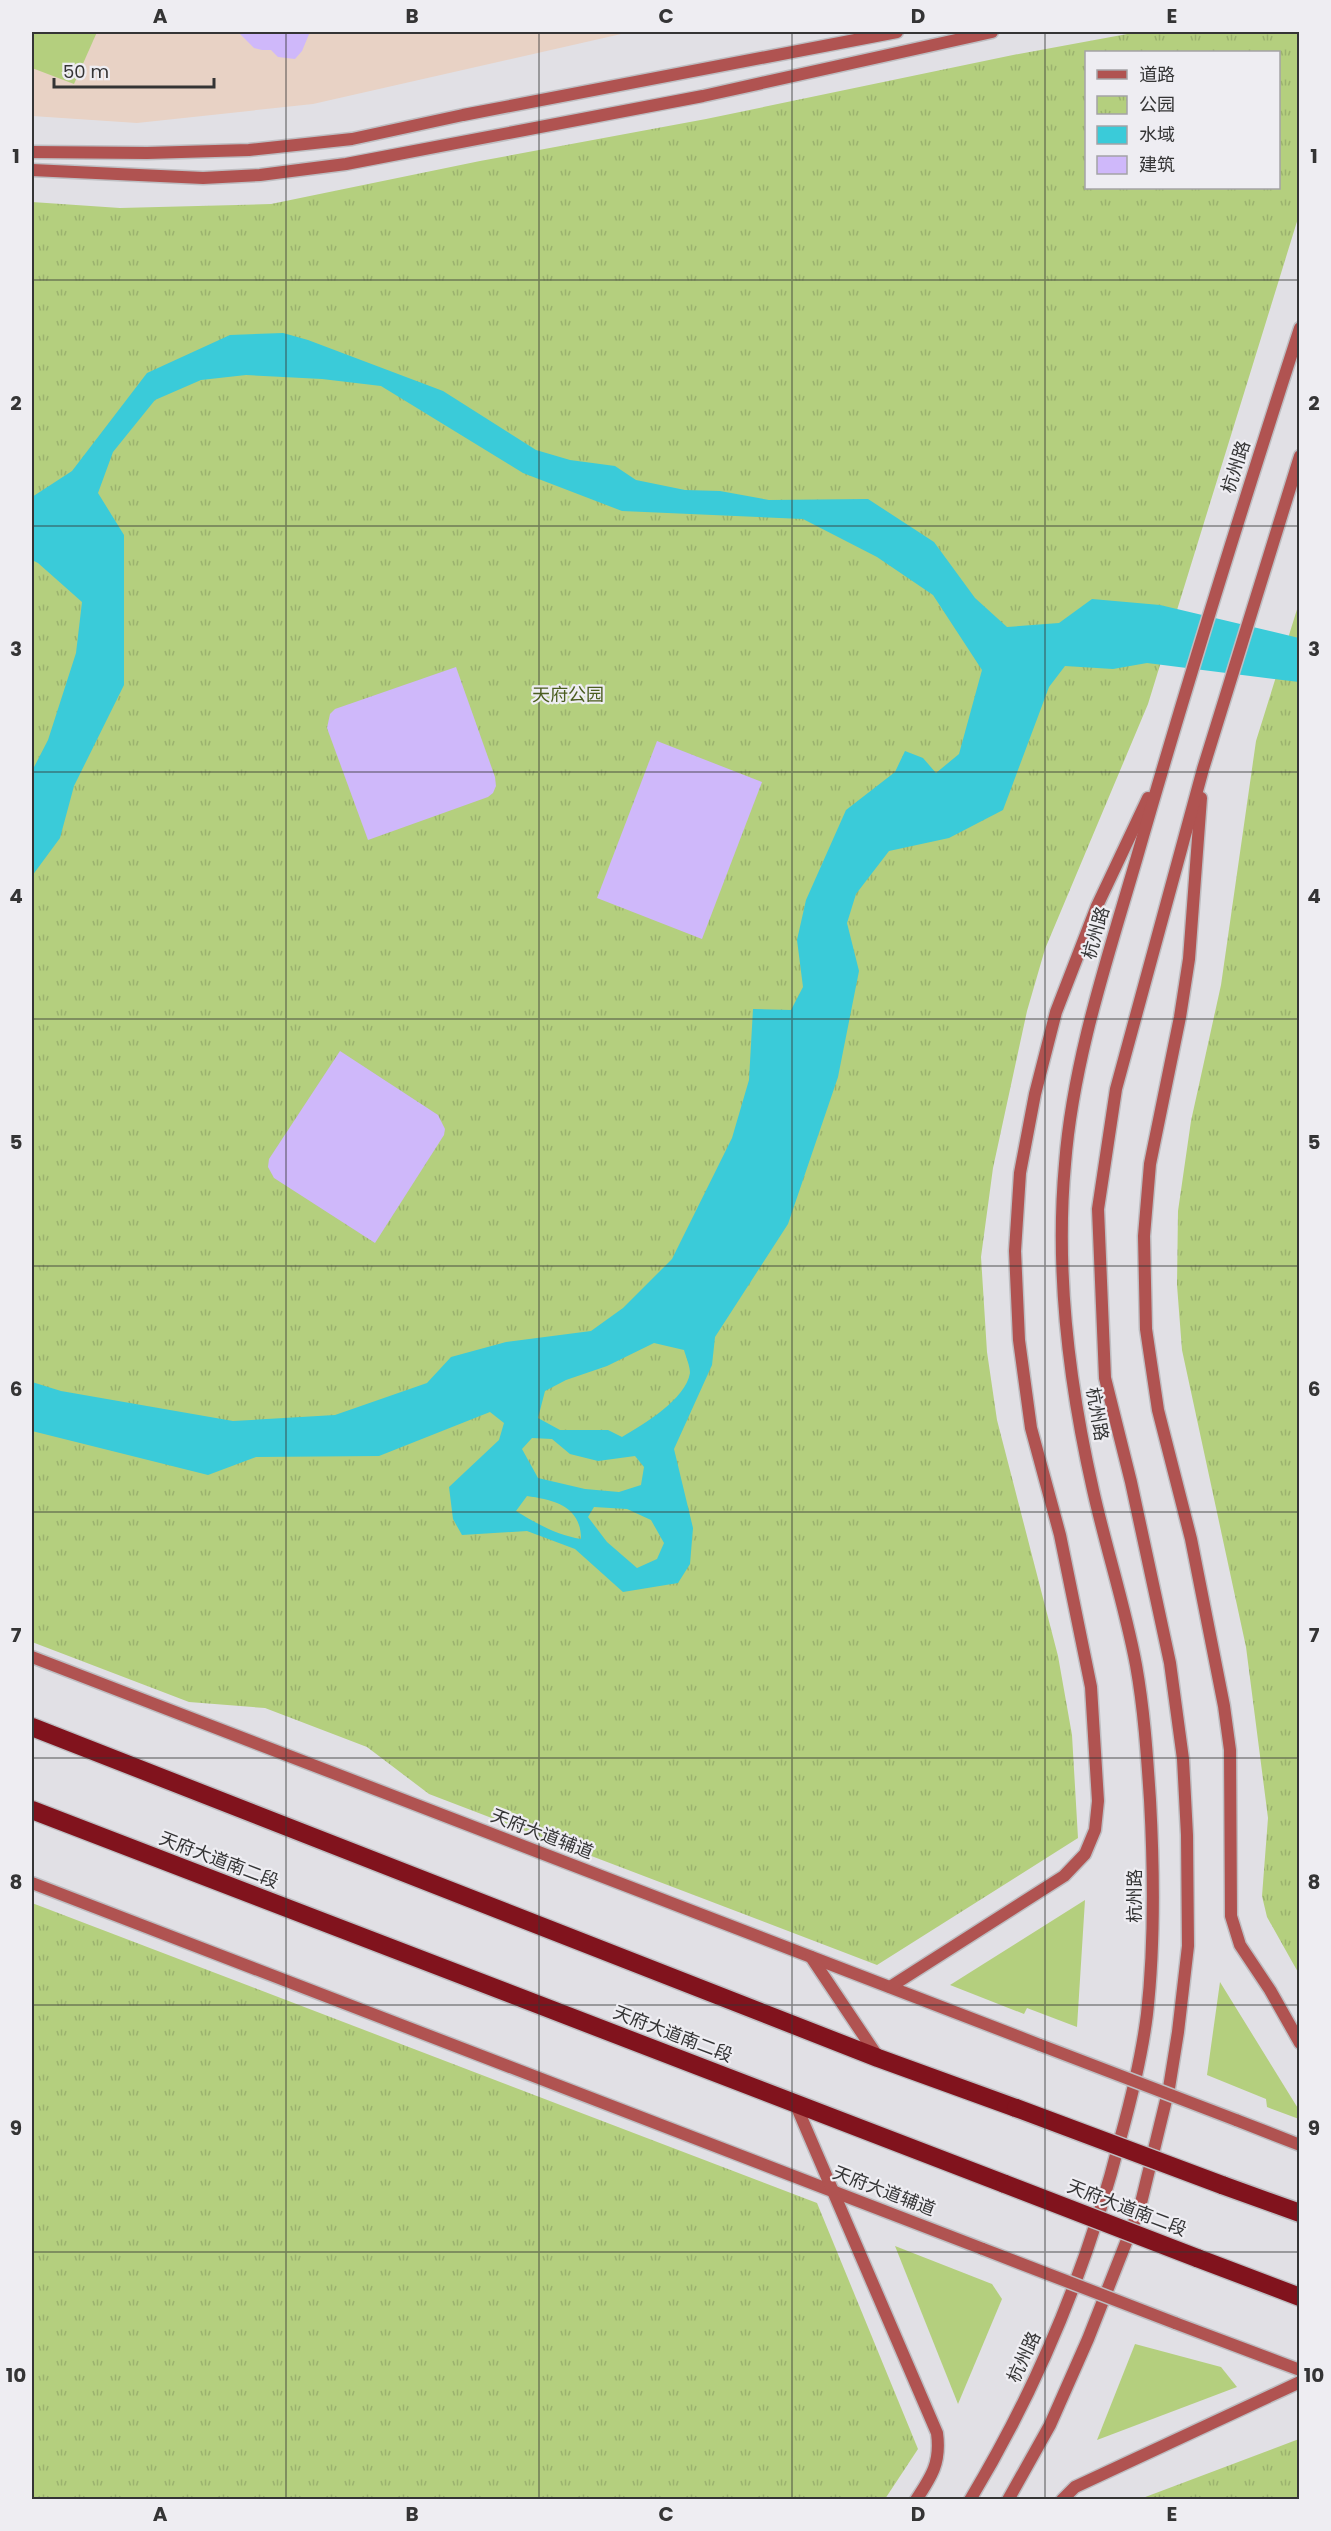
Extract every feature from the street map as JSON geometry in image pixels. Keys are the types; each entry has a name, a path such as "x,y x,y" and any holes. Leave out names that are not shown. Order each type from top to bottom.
{"highway":[{"path":"32,1727 878,2058 1299,2213"},
{"name":"天府大道南二段","path":"32,1810 1299,2297"}],"main road":[{"path":"32,152 147,153 249,150 352,139 474,113 897,32"},
{"path":"32,170 203,178 260,176 346,164 703,96 992,32"},
{"name":"杭州路","path":"970,2499 1020,2407 1057,2328 1106,2197 1134,2086 1146,2019 1154,1939 1153,1853 1147,1759 1136,1665 1091,1484 1072,1374 1062,1274 1065,1161 1076,1084 1100,984 1163,764 1299,328"},
{"name":"杭州路","path":"1008,2499 1050,2425 1088,2340 1140,2207 1169,2088 1188,1946 1188,1846 1184,1759 1170,1663 1131,1482 1105,1378 1098,1209 1116,1089 1203,769 1299,456"},
{"path":"890,1987 1064,1876 1085,1854 1095,1830 1098,1801 1091,1687 1060,1535 1031,1428 1019,1340 1015,1251 1020,1173 1035,1094 1062,993 1097,906 1163,764"},
{"path":"1203,769 1189,959 1180,1017 1150,1164 1144,1236 1146,1329 1158,1410 1191,1539 1224,1706 1230,1750 1231,1917 1240,1945 1270,1990 1299,2043"},
{"name":"天府大道辅道","path":"32,1658 1299,2145"},
{"name":"天府大道辅道","path":"32,1883 1299,2370"},
{"path":"811,1957 878,2058"},
{"path":"795,2103 937,2433 940,2451 935,2466 916,2499"},
{"path":"1062,2499 1075,2487 1299,2382"}],"shaded area":[{"path":"32,32 630,32 313,104 137,123 32,116"}],"green space":[{"path":"32,32 97,32 74,84 32,68"},
{"name":"天府公园","path":"1138,32 1299,32 1299,215 1148,704 1045,949 1027,1011 993,1168 981,1257 987,1352 997,1420 1058,1656 1072,1735 1078,1838 877,1965 429,1794 367,1747 265,1708 189,1702 32,1642 32,202 120,208 271,204 480,161 706,119 1013,55"},
{"path":"1299,603 1299,1974 1267,1917 1262,1896 1268,1818 1246,1647 1182,1350 1177,1285 1178,1211 1191,1121 1221,985 1256,741"},
{"path":"1085,1900 1077,2027 1027,2008 1024,2014 950,1985"},
{"path":"32,1903 817,2203 918,2449 885,2499 32,2499"},
{"path":"1220,1982 1299,2110 1299,2119 1267,2107 1266,2099 1207,2075"},
{"path":"895,2246 992,2284 1002,2299 958,2404"},
{"path":"1135,2344 1221,2367 1237,2387 1097,2440"},
{"path":"1299,2439 1299,2499 1140,2499"}],"water":[{"path":"283,333 308,340 443,391 536,450 570,460 615,466 636,480 685,490 720,491 769,500 868,499 934,542 975,598 1007,627 1059,623 1092,599 1160,605 1299,638 1299,682 1147,663 1113,669 1065,666 1049,687 1003,810 949,838 889,851 856,894 847,923 859,971 838,1077 788,1224 715,1337 712,1365 674,1449 693,1528 690,1564 678,1583 623,1592 575,1549 527,1531 462,1535 453,1519 449,1487 499,1440 504,1423 490,1412 379,1456 256,1457 208,1475 32,1431 32,1382 61,1391 233,1421 335,1415 427,1383 451,1357 506,1342 591,1331 623,1308 672,1259 732,1138 749,1080 753,1009 791,1010 803,987 797,940 806,900 846,810 895,772 905,751 923,758 936,773 959,754 982,670 933,595 877,557 803,519 622,511 523,473 381,386 322,379 246,375 201,380 155,400 113,452 98,493 124,535 124,685 74,786 60,838 32,876 32,771 48,740 76,653 82,602 32,560 32,497 72,471 147,373 230,335","holes":["654,1343 684,1350 690,1373 687,1383 672,1402 622,1437 608,1430 560,1430 538,1418 545,1391 566,1380 607,1366","532,1438 552,1439 570,1454 598,1461 635,1456 644,1467 641,1485 619,1492 585,1489 538,1478 522,1449","527,1496 556,1503 571,1512 576,1519 581,1539 547,1528 516,1511","594,1507 627,1509 651,1520 664,1543 657,1559 637,1568 607,1542 588,1517"]}],"building":[{"path":"238,32 310,32 302,51 295,59 278,57 271,50 254,48"},
{"path":"456,667 495,777 496,786 493,793 488,797 368,840 327,728 330,714 335,709"},
{"path":"657,741 762,782 702,939 597,898"},
{"path":"340,1051 438,1115 445,1129 444,1135 375,1243 274,1178 268,1167 269,1159"}]}
